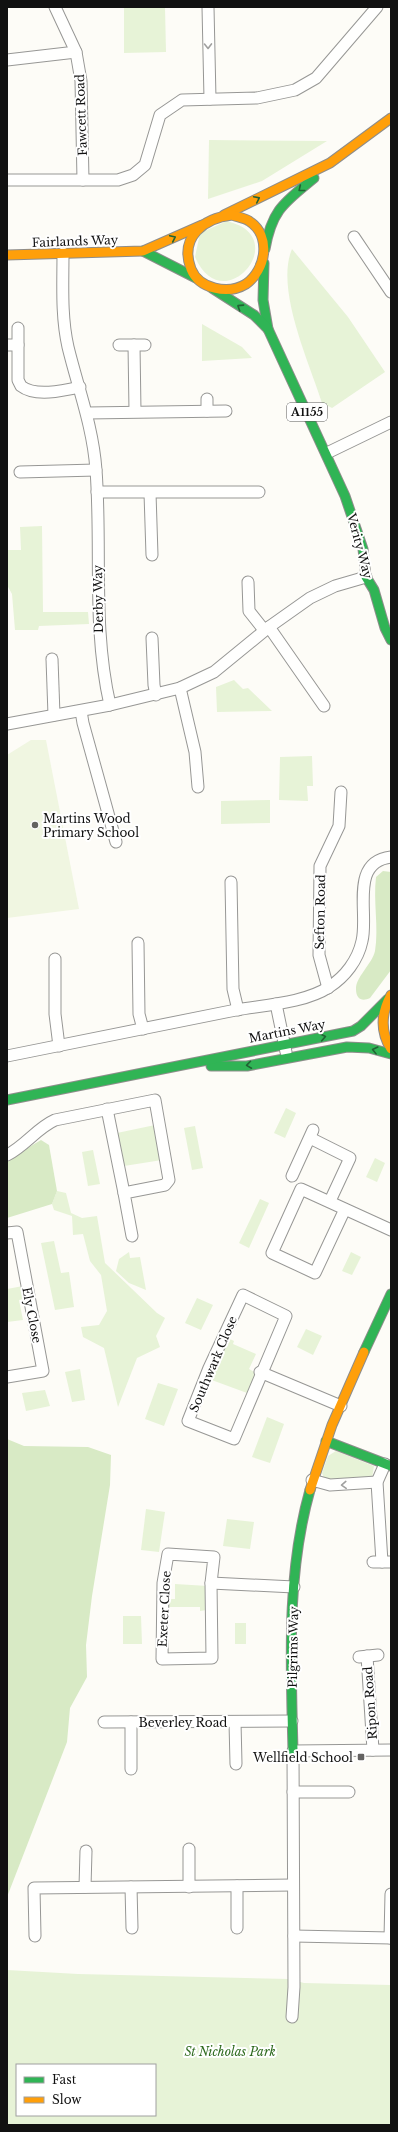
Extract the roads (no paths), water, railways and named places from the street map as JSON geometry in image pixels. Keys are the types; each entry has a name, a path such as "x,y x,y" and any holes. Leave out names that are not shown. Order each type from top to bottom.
{"main road":[{"path":"330,164 202,225 191,238 188,252 190,266 196,278 210,287 227,290 247,284 257,274 264,263 268,230 277,210 330,164 391,118"},
{"path":"222,216 241,217 255,225 263,238 265,252"},
{"name":"Fairlands Way","path":"7,255 143,251 202,225"},
{"name":"Fairlands Way","path":"143,251 196,278"},
{"name":"Verity Way","path":"264,263 263,300 268,329 327,453 345,496 356,524 363,549 366,577 374,590 385,628 391,640"},
{"name":"Verity Way","path":"210,287 254,316 268,329"},
{"name":"Martins Way","path":"7,1100 353,1031 361,1026 390,997"},
{"name":"Martins Way","path":"390,997 382,1022 384,1034 391,1049"},
{"name":"Martins Way","path":"179,1066 247,1066 347,1047 369,1048 391,1054"},
{"name":"Pilgrims Way","path":"292,1751 294,1587 300,1531 312,1480 326,1441 391,1294"},
{"path":"326,1441 388,1465"}],"street":[{"name":"Fawcett Road","path":"55,7 76,52 81,81 83,180"},
{"path":"208,7 210,99"},
{"path":"7,180 118,180 133,175 145,166 160,114 182,100 257,98 295,90 316,78 377,7"},
{"path":"7,60 76,52"},
{"path":"354,237 391,292"},
{"name":"Derby Way","path":"63,253 63,306 66,332 87,413 96,470 98,628 101,657 110,705"},
{"path":"18,328 13,345 18,380 21,386 26,390 60,391 80,387"},
{"path":"119,345 145,344"},
{"path":"134,345 135,411"},
{"path":"208,399 208,411"},
{"path":"87,413 135,411 226,411"},
{"path":"327,453 391,422"},
{"path":"20,472 96,470"},
{"path":"97,492 259,492"},
{"path":"150,493 152,555"},
{"path":"7,724 110,705 180,688 214,672 266,628 315,595 335,586 366,577"},
{"path":"248,582 249,611 266,628 324,706"},
{"path":"152,638 154,685 156,695"},
{"path":"52,659 54,716"},
{"path":"180,688 195,752 198,787"},
{"path":"81,711 116,842"},
{"name":"Sefton Road","path":"328,988 319,955 320,866 339,826 341,792"},
{"path":"7,1056 238,1010 276,1004 312,995 328,988 344,974 359,951 363,935 364,881 367,870 375,862 391,857"},
{"path":"231,882 233,989 238,1010"},
{"path":"138,943 139,1014 143,1029"},
{"path":"55,959 55,1014 59,1046"},
{"path":"276,1004 288,1058"},
{"path":"7,1155 22,1146 47,1123 61,1118 155,1100 170,1180 165,1185 124,1193"},
{"path":"107,1109 132,1236"},
{"path":"292,1176 312,1134 350,1158 330,1201"},
{"path":"345,1209 315,1273 272,1253 301,1189 330,1201 391,1230"},
{"name":"Ely Close","path":"7,1233 17,1232 43,1371 7,1377"},
{"name":"Southwark Close","path":"243,1295 286,1316 260,1372 234,1439 188,1421 209,1368 243,1295"},
{"path":"260,1372 341,1406"},
{"path":"382,1562 377,1482 388,1465"},
{"path":"312,1480 330,1485 377,1482"},
{"name":"Exeter Close","path":"214,1553 212,1583 212,1658 162,1659 163,1583 168,1554 214,1553"},
{"path":"212,1583 294,1587"},
{"name":"Ripon Road","path":"368,1656 373,1750"},
{"name":"Beverley Road","path":"104,1722 292,1721"},
{"name":"Beverley Road","path":"131,1722 131,1769"},
{"name":"Beverley Road","path":"235,1722 236,1764"},
{"name":"Ripon Road","path":"292,1751 391,1750"},
{"name":"Pilgrims Way","path":"292,1751 294,1936 292,2017"},
{"path":"293,1792 349,1792"},
{"path":"86,1850 86,1888"},
{"path":"189,1850 189,1887"},
{"path":"35,1936 34,1888 293,1885"},
{"path":"237,1886 237,1928"},
{"path":"131,1887 132,1928"},
{"path":"294,1936 390,1938 391,1894"}],"place":[{"name":"Martins Wood Primary School","path":"35,825"},
{"name":"Wellfield School","path":"361,1757"}],"park label":[{"name":"St Nicholas Park","path":"230,2051"}]}
